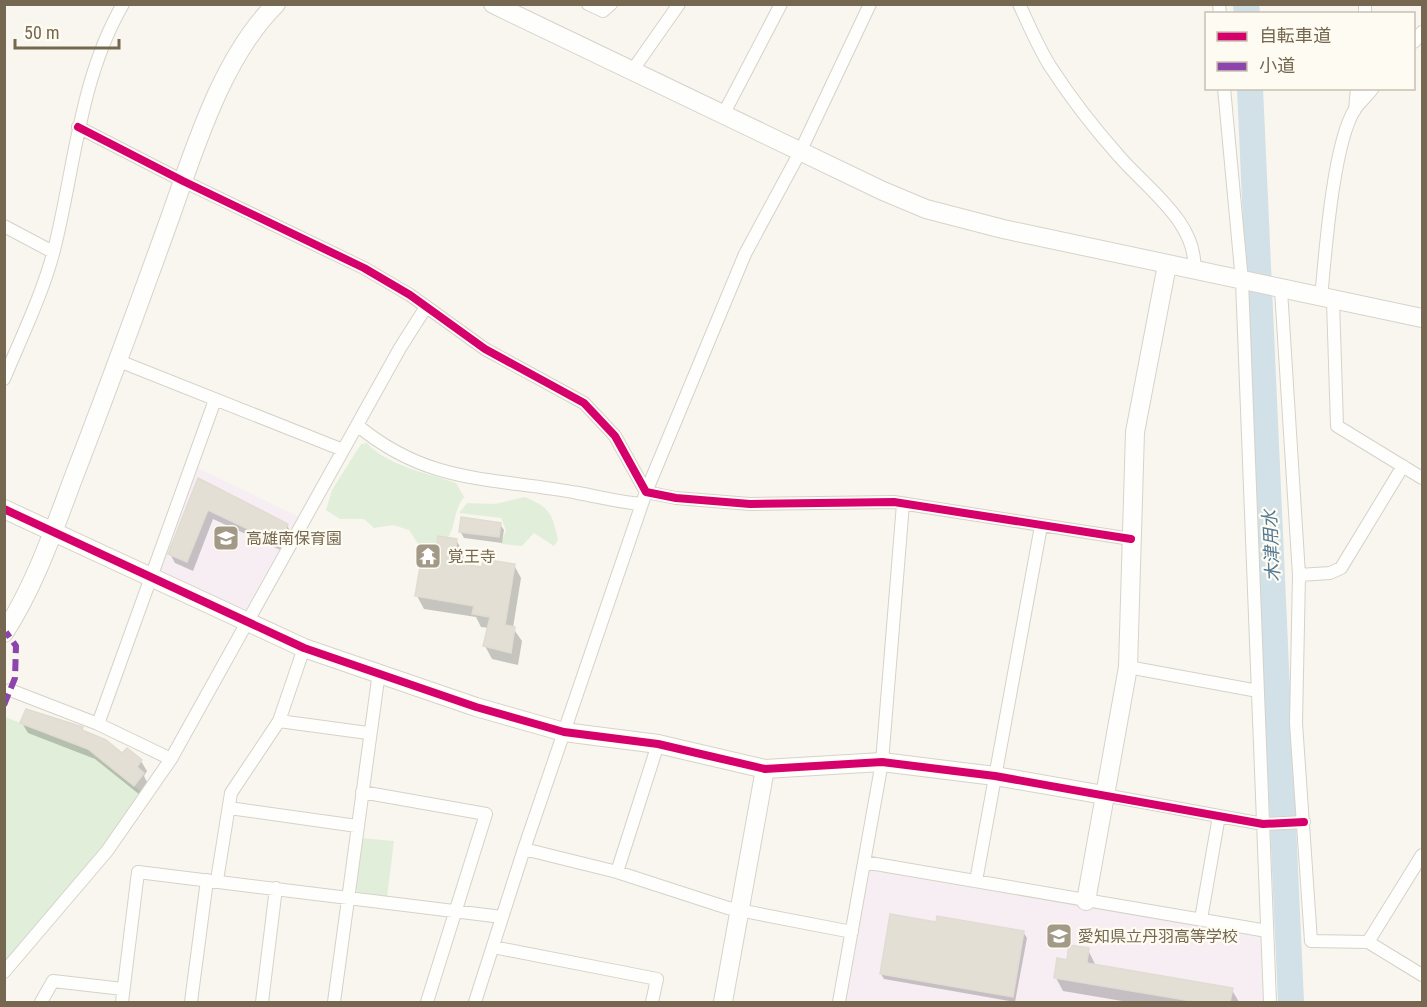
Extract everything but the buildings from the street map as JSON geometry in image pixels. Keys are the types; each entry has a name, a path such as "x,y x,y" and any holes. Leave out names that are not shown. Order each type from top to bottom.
{"street":[{"path":"4,379 53,252 78,127 100,52 123,4"},
{"path":"4,633 28,590 53,532 118,361 205,116 244,48 276,4"},
{"path":"493,4 800,152 926,209 993,227 1327,300 1422,318"},
{"path":"588,4 603,11 611,4"},
{"path":"632,71 679,4"},
{"path":"723,115 781,4"},
{"path":"475,1002 524,849 641,504 745,254 800,152 870,4"},
{"path":"1019,4 1050,65 1083,111 1117,154 1173,213 1192,247 1194,271"},
{"path":"1224,90 1242,281 1270,1002"},
{"path":"1355,110 1357,90"},
{"path":"1371,90 1355,110 1347,128 1339,164 1327,300 1337,426 1422,478"},
{"path":"78,127 183,181 364,268 426,307 485,349 542,377 584,403 615,436 646,492 676,498 750,504 903,504 1131,539"},
{"path":"4,226 53,252"},
{"path":"1086,901 1128,667 1135,432 1167,265"},
{"path":"1278,289 1299,575 1296,723 1311,942 1368,942 1422,975"},
{"path":"4,972 107,851 171,759 357,425 426,307"},
{"path":"118,361 343,450"},
{"path":"98,723 215,400"},
{"path":"357,425 383,447 425,466 462,477 641,504"},
{"path":"1299,575 1330,573 1341,568 1403,466"},
{"path":"839,1002 882,762 903,504"},
{"path":"4,509 304,648 476,707 564,732 658,744 765,769 882,762 995,776 1263,824 1304,822"},
{"path":"976,882 1041,526"},
{"path":"191,1002 212,880 231,793 279,721 304,648"},
{"path":"1128,667 1258,691"},
{"path":"334,1002 368,733 379,672"},
{"path":"10,690 98,723 171,759"},
{"path":"279,721 368,733"},
{"path":"616,872 658,744"},
{"path":"723,1002 765,769"},
{"path":"362,792 486,814 428,1002"},
{"path":"229,808 357,826"},
{"path":"1201,919 1219,816"},
{"path":"524,849 616,872 740,910 852,932"},
{"path":"1368,942 1422,855"},
{"path":"864,862 1267,931"},
{"path":"122,1002 138,872 502,917"},
{"path":"262,1002 276,888"},
{"path":"493,947 657,980 652,1002"},
{"path":"41,1002 53,981 123,989"}],"shaded area":[{"name":"高雄南保育園","path":"194,466 299,517 244,612 159,571"},
{"name":"愛知県立丹羽高等学校","path":"871,868 1257,932 1263,937 1263,1002 843,1002 868,870"}],"green space":[{"path":"367,443 386,458 397,463 456,483 464,497 449,536 443,542 435,547 422,550 409,530 393,525 374,528 364,519 340,519 326,510 332,490 361,444"},
{"path":"525,497 540,505 552,518 558,540 554,546 534,533 522,546 501,544 506,530 501,518 459,513 467,503 495,504"},
{"path":"5,717 88,749 143,793 104,849 4,965"},
{"path":"360,838 394,841 387,897 359,893 354,888"}],"waterway":[{"name":"木津用水","path":"1246,4 1247,12"},
{"name":"木津用水","path":"1250,90 1291,1002"}],"marked path":[{"path":"4,705 15,678 16,646 6,632"}],"cycle path":[{"path":"78,127 183,181 364,268 410,295 485,349 584,403 615,436 646,492 676,498 750,504 894,502 1131,539"},
{"path":"4,509 304,648 476,707 564,732 658,744 765,769 882,762 995,776 1263,824 1304,822"}],"place":[{"name":"高雄南保育園","path":"226,538"},
{"name":"覚王寺","path":"428,556"},
{"name":"愛知県立丹羽高等学校","path":"1059,936"}]}
